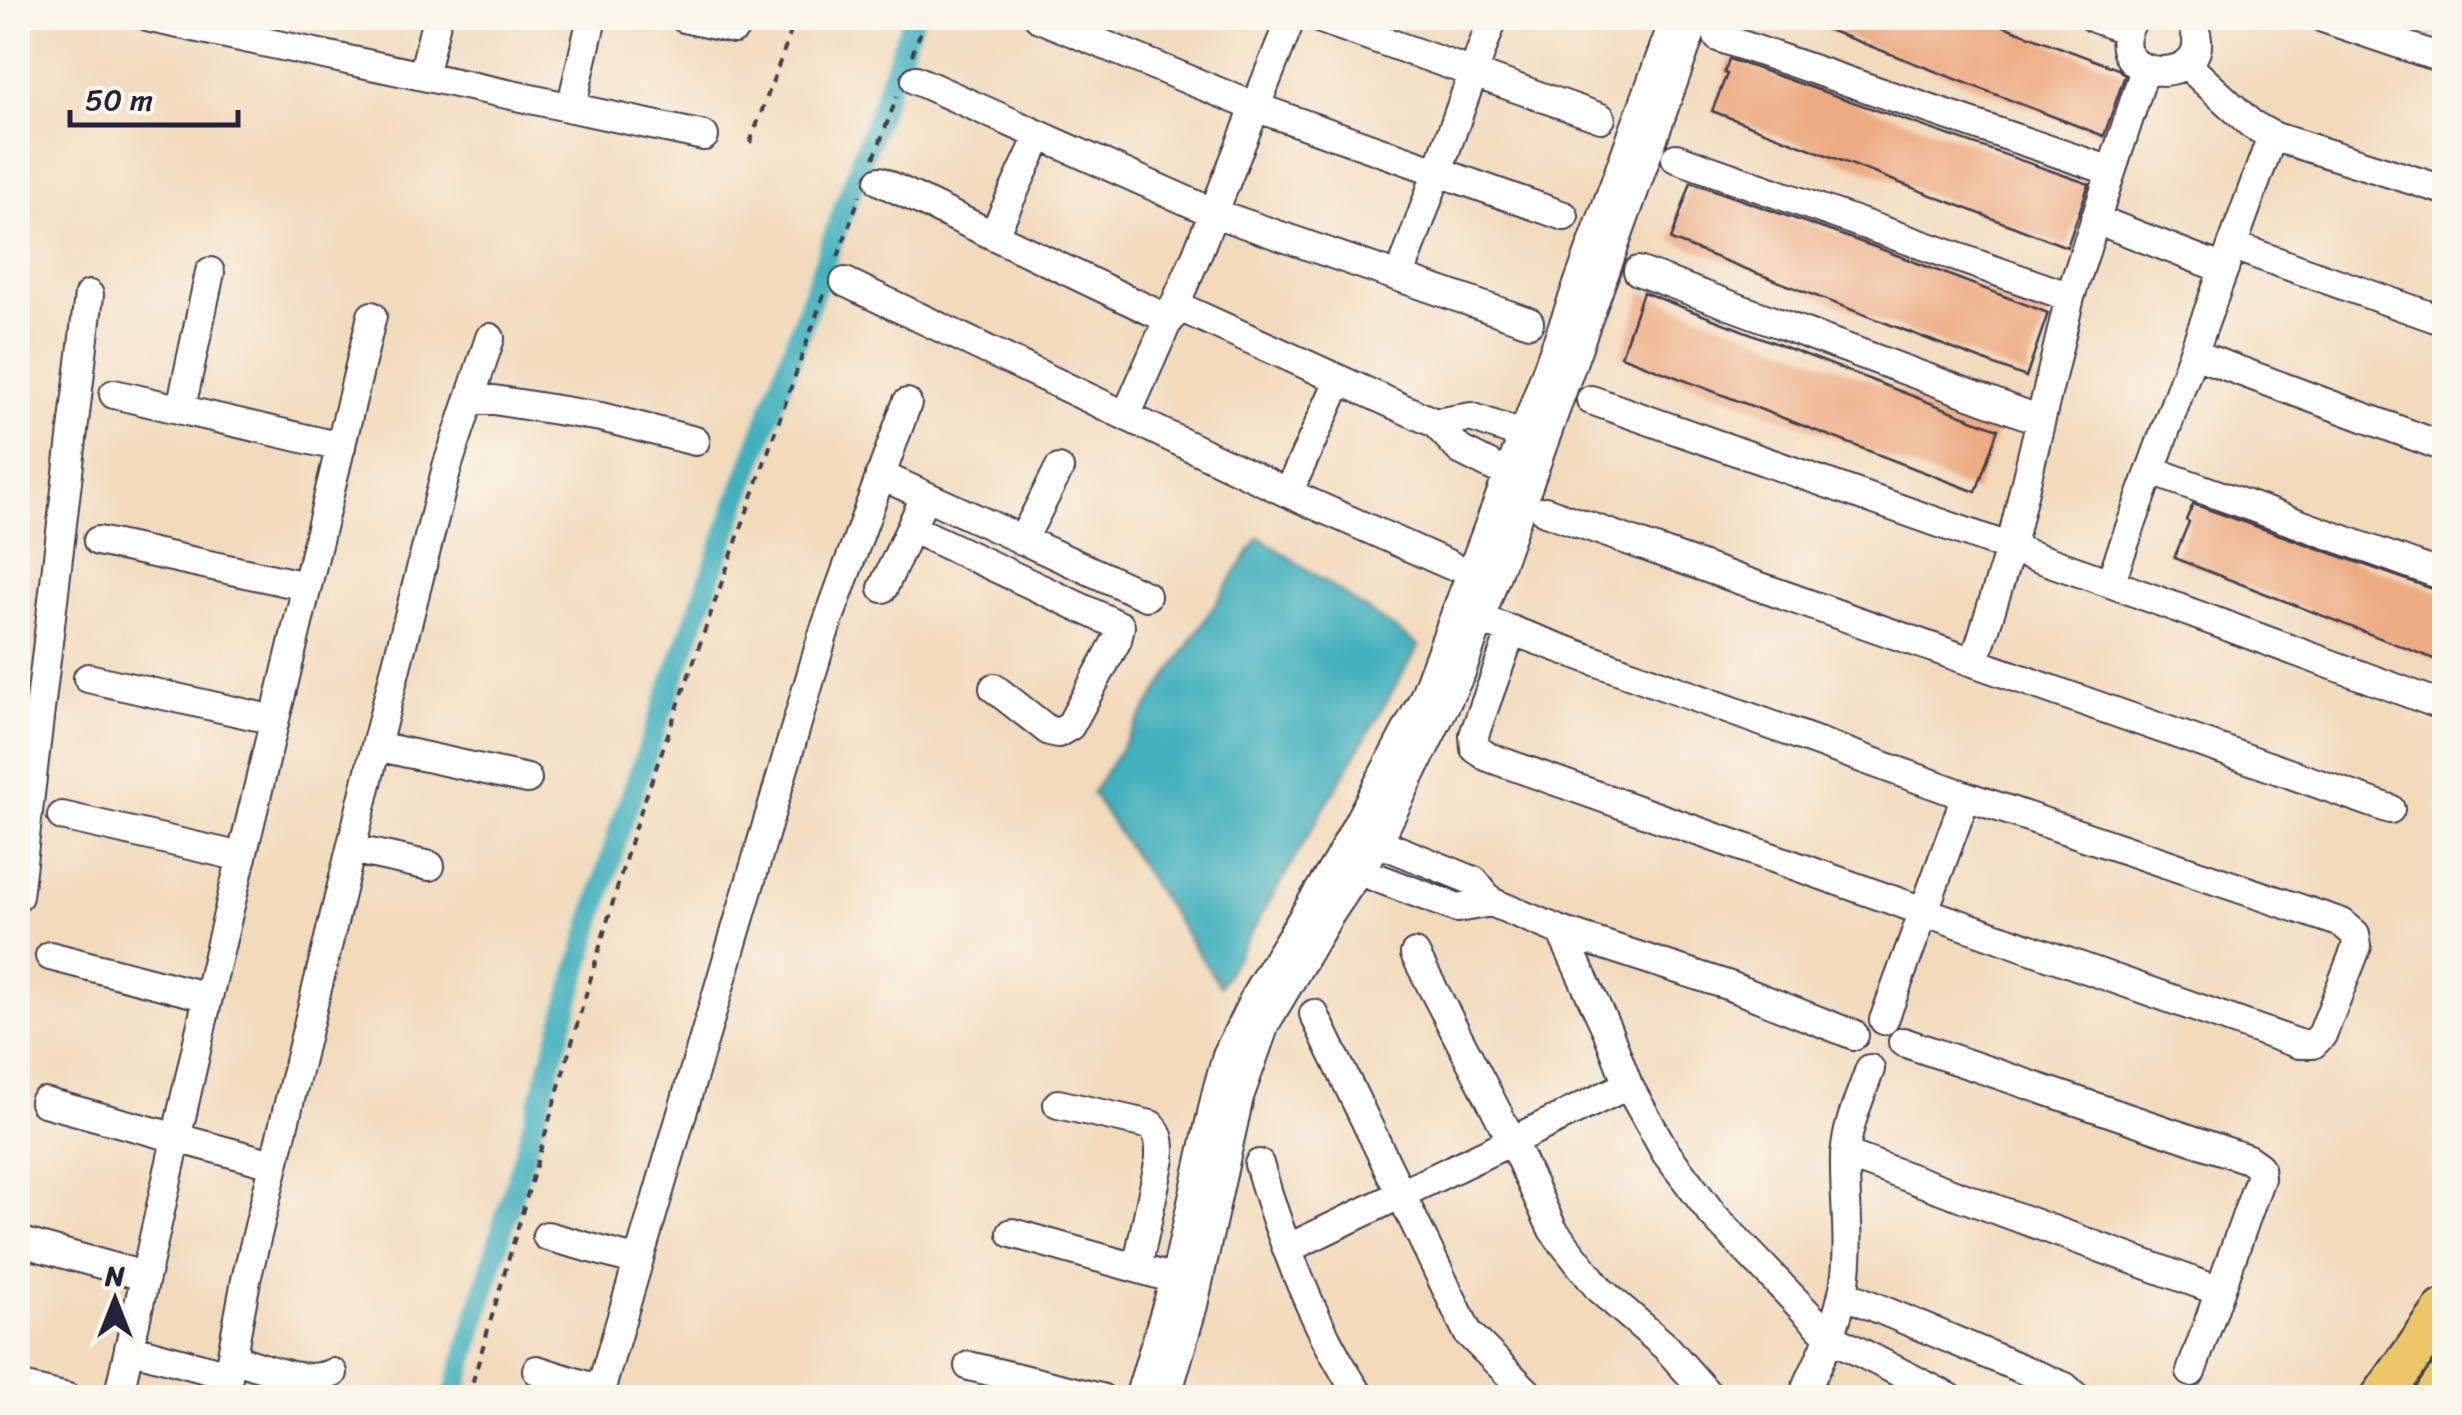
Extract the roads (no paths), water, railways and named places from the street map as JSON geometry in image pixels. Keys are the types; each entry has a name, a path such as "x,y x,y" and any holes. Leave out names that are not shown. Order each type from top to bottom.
{"highway":[{"path":"2381,1398 2444,1310"},
{"path":"2434,1398 2444,1383"}],"street":[{"path":"151,18 243,26 423,76 704,136"},
{"path":"423,76 437,18"},
{"path":"571,108 592,18"},
{"path":"684,18 734,29"},
{"path":"1039,18 1093,28 1256,107 1564,216"},
{"path":"1126,416 1173,312 1291,18"},
{"path":"1318,18 1602,118"},
{"path":"1400,276 1493,18"},
{"path":"1597,265 1675,18"},
{"path":"1139,1398 1176,1279 1200,1164 1228,1094 1330,914 1423,700 1469,615 1597,265 1696,18"},
{"path":"2094,18 2131,24 2127,43 2131,56 2145,69 2166,73 2186,64 2193,53 2196,40 2189,18"},
{"path":"2323,18 2444,59"},
{"path":"1718,36 2111,171"},
{"path":"2186,64 2250,124 2272,136 2444,190"},
{"path":"1975,660 2010,549 2070,297 2145,69"},
{"path":"908,77 1214,213 1529,322"},
{"path":"2110,583 2272,136"},
{"path":"994,234 1039,137"},
{"path":"1676,158 2070,297"},
{"path":"870,182 1435,424 1460,450 1519,479"},
{"path":"2095,219 2444,321"},
{"path":"1638,271 2040,420"},
{"path":"181,408 210,272"},
{"path":"836,275 1288,493 1450,566"},
{"path":"18,896 20,850 89,294"},
{"path":"118,1398 208,997 372,316"},
{"path":"228,1377 246,1280 376,746 448,467 490,338"},
{"path":"2194,354 2444,447"},
{"path":"1288,493 1339,381"},
{"path":"114,394 341,447"},
{"path":"470,400 494,400 601,417 695,440"},
{"path":"1591,400 2444,706"},
{"path":"537,1370 599,1394 822,635 907,403"},
{"path":"1435,424 1471,417 1533,439"},
{"path":"1022,540 1059,469"},
{"path":"2152,472 2444,576"},
{"path":"880,475 1146,596"},
{"path":"883,588 926,497"},
{"path":"1545,511 2390,809"},
{"path":"910,528 1120,626 1117,640 1070,726 1058,734 994,688"},
{"path":"98,541 306,586"},
{"path":"1469,615 1512,630 1966,796 2342,923 2354,934 2357,946 2322,1035 2313,1044 2298,1044 1488,757 1475,748 1474,734 1512,630"},
{"path":"88,678 274,720"},
{"path":"376,746 528,779"},
{"path":"1884,1020 1966,796"},
{"path":"62,816 242,857"},
{"path":"1365,837 1474,881 1491,902 1561,931 1730,986 1854,1035"},
{"path":"351,849 430,866"},
{"path":"1348,867 1457,908 1491,902"},
{"path":"1561,931 1628,1085 1666,1153 1713,1215 1830,1336 1950,1398"},
{"path":"1415,954 1554,1230 1575,1262 1600,1290 1666,1346 1711,1398"},
{"path":"50,956 208,997"},
{"path":"1314,1014 1468,1333 1534,1398"},
{"path":"1884,1020 1897,1028 1903,1042 1896,1063 1882,1070 1870,1069 1855,1057 1854,1035 1864,1023 1884,1020"},
{"path":"1903,1042 2248,1159 2259,1167 2260,1178 2190,1372"},
{"path":"1802,1398 1844,1294 1845,1154 1870,1069"},
{"path":"1289,1248 1628,1085"},
{"path":"1166,1398 1196,1290 1217,1189 1228,1094"},
{"path":"44,1102 258,1160"},
{"path":"1058,1104 1151,1125 1157,1131 1160,1159 1137,1268"},
{"path":"1845,1154 2218,1291"},
{"path":"1259,1164 1274,1218 1338,1358 1362,1398"},
{"path":"1012,1233 1176,1279"},
{"path":"547,1236 638,1261"},
{"path":"18,1242 144,1276"},
{"path":"1844,1294 2064,1388 2076,1398"},
{"path":"129,1348 228,1377 322,1378 333,1373"},
{"path":"969,1366 1101,1398"},
{"path":"18,1386 68,1398"}],"water":[{"path":"1259,537 1419,646 1220,986 1092,793"}],"waterway":[{"path":"453,1398 620,827 913,18"}]}
